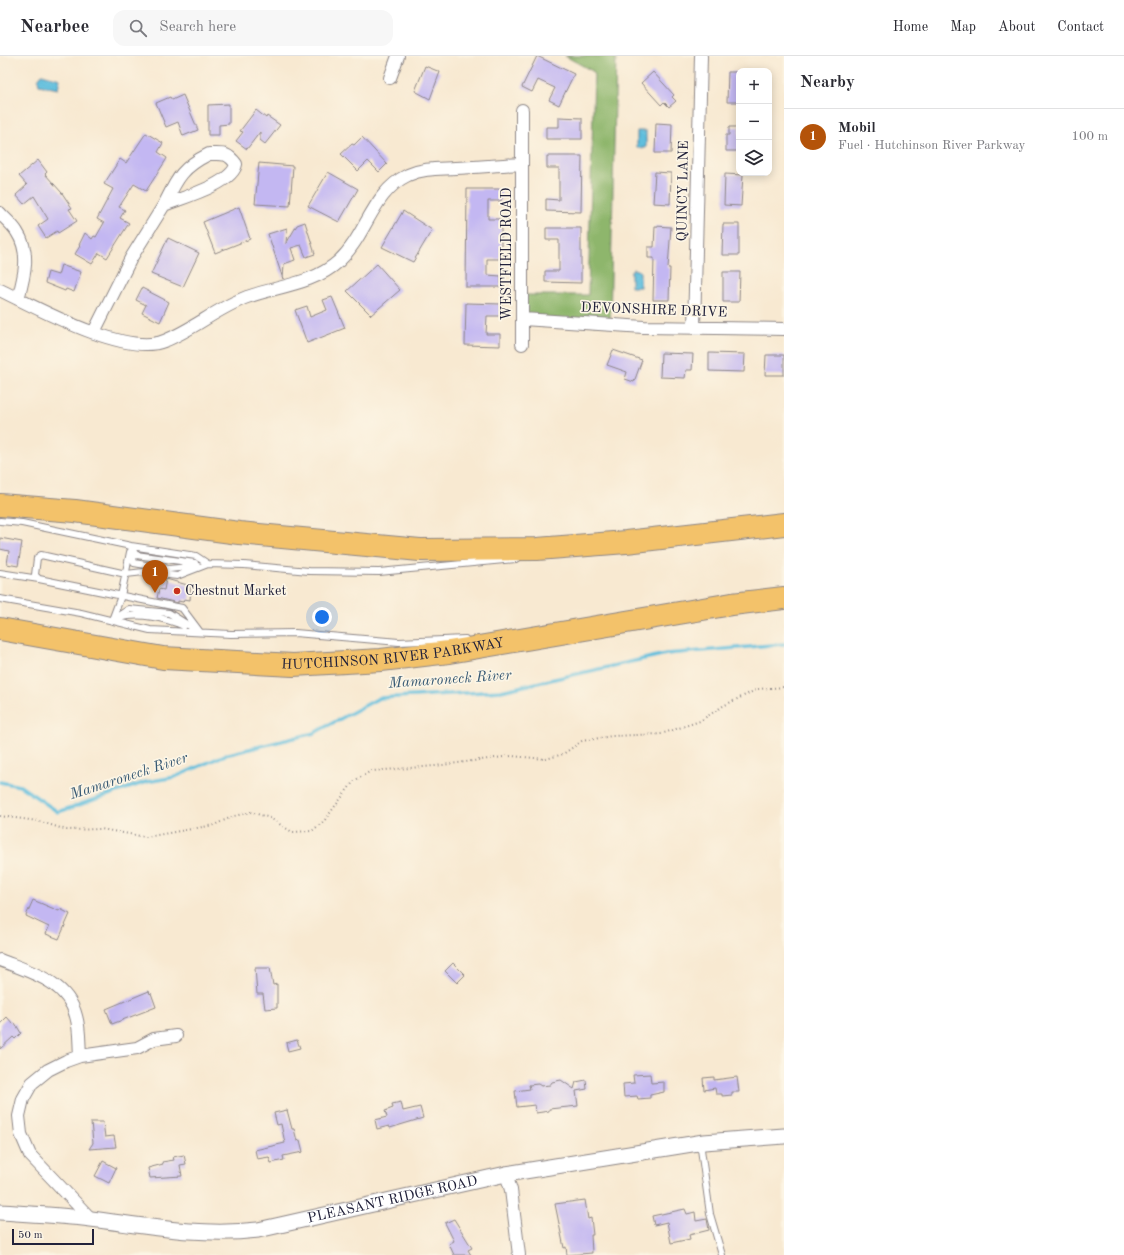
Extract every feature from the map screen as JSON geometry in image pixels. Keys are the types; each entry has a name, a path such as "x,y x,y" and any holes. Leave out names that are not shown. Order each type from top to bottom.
{"highway":[{"path":"0,505 75,511 239,533 420,550 537,549 626,542 784,524"},
{"name":"HUTCHINSON RIVER PARKWAY","path":"0,629 163,658 242,664 293,665 381,660 449,652 732,604 784,598"}],"street":[{"path":"390,78 398,56"},
{"name":"QUINCY LANE","path":"694,328 701,56"},
{"name":"WESTFIELD ROAD","path":"522,110 522,344"},
{"path":"94,332 131,258 164,205 178,176 197,160 209,154 225,154 230,156 236,164 235,170 226,178 164,205"},
{"path":"0,290 68,322 124,343 150,344 163,342 234,303 318,275 331,268 341,259 361,232 375,205 386,191 399,180 410,174 427,168 522,164"},
{"path":"0,213 17,232 25,250 25,273 18,299"},
{"name":"DEVONSHIRE DRIVE","path":"523,319 644,327 784,329"},
{"path":"0,960 56,985 69,997 77,1021 80,1056"},
{"path":"90,1218 30,1155 21,1134 19,1116 23,1098 32,1083 48,1070 80,1056 137,1048 154,1039 176,1036"},
{"name":"PLEASANT RIDGE ROAD","path":"0,1212 90,1218 177,1231 231,1233 258,1230 506,1174 700,1142 784,1136"},
{"path":"506,1174 511,1190 519,1255"}],"lane":[{"path":"0,521 22,523 131,546 196,556 208,564"},
{"path":"536,556 626,542"},
{"path":"131,546 134,563 169,569 208,564 244,565 309,571 379,572 522,559"},
{"path":"112,620 121,596 131,546"},
{"path":"39,578 35,575 37,558 41,555 126,574 144,572 177,576 208,564"},
{"path":"0,573 39,578 182,608 200,632"},
{"path":"0,599 81,613 150,630 295,633 399,642 472,638"},
{"path":"112,620 129,609 169,613 200,632"},
{"path":"494,637 561,634"},
{"path":"700,1142 710,1214 722,1255"}],"path":[{"path":"0,816 38,821 67,830 101,829 146,837 214,824 234,816 251,812 270,818 292,832 312,831 324,821 354,781 371,771 435,766 511,756 546,759 563,754 582,741 612,736 661,734 700,721 723,706 758,689 784,687"}],"green space":[{"path":"565,56 616,56 610,325 523,319 523,295 588,295 594,72"}],"water":[{"path":"42,74 60,79 58,89 39,85 38,79"},
{"path":"637,131 646,131 646,148 637,148"},
{"path":"633,269 640,271 640,287 631,287 631,271"}],"building":[{"path":"537,56 574,74 559,105 549,100 555,88 538,80 532,92 522,87"},
{"path":"425,66 440,72 430,99 415,91"},
{"path":"653,72 674,95 672,97 676,101 669,107 664,102 661,105 641,83"},
{"path":"728,72 736,72 736,102 727,102"},
{"path":"183,95 198,130 183,136 178,122 166,127 156,103 170,97 172,100"},
{"path":"229,104 229,124 219,125 219,135 208,135 208,105"},
{"path":"256,110 266,118 267,116 280,125 265,144 260,140 260,132 247,149 236,141 243,132 240,131"},
{"path":"559,117 582,118 582,139 546,139 546,127 559,127"},
{"path":"656,123 672,124 671,153 655,153"},
{"path":"729,127 736,127 736,151 726,151 726,135 729,135"},
{"path":"146,133 163,143 158,152 167,158 146,191 134,184 119,207 125,210 120,218 129,223 107,258 99,253 92,264 75,254 85,233 92,239 94,236 96,237 104,223 97,219 113,189 104,184 120,159 126,163"},
{"path":"362,137 387,164 379,172 368,161 358,171 341,154"},
{"path":"547,156 582,156 581,212 546,211 546,199 559,200 559,168 547,168"},
{"path":"38,160 47,172 45,174 62,193 72,208 69,209 77,221 58,233 57,231 46,238 38,226 48,219 34,196 24,204 16,195 27,185 19,176"},
{"path":"259,163 293,166 290,206 255,204"},
{"path":"328,172 358,189 339,222 308,206"},
{"path":"655,172 671,173 670,204 653,203"},
{"path":"725,174 743,176 741,206 724,205"},
{"path":"467,189 501,189 501,201 488,201 488,219 501,219 501,259 487,259 487,275 501,276 501,287 466,287"},
{"path":"239,207 250,239 215,253 203,222"},
{"path":"403,211 432,230 413,262 382,247"},
{"path":"305,222 315,254 306,257 301,245 291,248 295,260 284,264 283,279 268,234 287,228 286,244 297,225"},
{"path":"723,224 739,224 739,255 722,255"},
{"path":"655,226 671,227 668,268 670,268 669,300 653,300 654,258 648,258 648,247 654,247"},
{"path":"546,228 581,228 581,283 545,282 545,271 559,271 559,240 546,240"},
{"path":"168,238 199,253 183,287 151,274"},
{"path":"377,264 400,290 371,315 347,291"},
{"path":"61,265 81,272 74,292 66,289 65,291 45,283 48,272 58,275"},
{"path":"723,272 740,272 739,302 723,302"},
{"path":"142,288 169,302 160,322 142,313 146,305 136,300"},
{"path":"332,297 345,328 307,343 295,310 307,306 310,317 327,310 323,300"},
{"path":"466,303 501,304 501,316 487,316 486,334 500,334 500,346 465,345"},
{"path":"613,350 642,360 634,382 625,379 627,372 607,365"},
{"path":"661,353 693,354 692,370 686,370 685,378 660,377"},
{"path":"709,353 745,354 744,372 709,371"},
{"path":"766,355 784,355 784,375 765,375"},
{"path":"0,538 22,542 18,566 7,564 9,551 0,549"},
{"name":"Chestnut Market","path":"166,579 191,586 190,600 184,599 183,602 178,601 178,603 157,598 159,589 164,590"},
{"path":"33,900 70,914 59,939 46,934 49,927 26,916"},
{"path":"453,963 465,975 457,983 445,971"},
{"path":"255,968 270,968 273,985 277,984 277,1008 265,1009 263,994 257,994"},
{"path":"149,991 156,1007 112,1024 106,1009"},
{"path":"7,1017 13,1024 15,1023 21,1033 15,1039 13,1037 0,1049 0,1024"},
{"path":"297,1040 300,1048 288,1051 286,1043"},
{"path":"650,1074 651,1083 664,1082 664,1092 650,1095 650,1098 638,1099 637,1096 624,1097 623,1084 634,1083 633,1075"},
{"path":"714,1077 714,1080 737,1077 739,1092 732,1092 732,1095 722,1096 722,1094 716,1094 715,1088 704,1090 703,1078"},
{"path":"561,1080 574,1089 576,1082 586,1080 587,1089 576,1091 578,1106 549,1109 549,1111 536,1113 535,1105 517,1107 515,1091 530,1089 529,1085 550,1085 552,1082"},
{"path":"401,1102 403,1111 420,1107 423,1118 390,1128 389,1126 377,1129 375,1120 387,1117 385,1111 393,1108 392,1104"},
{"path":"287,1110 292,1129 294,1129 297,1141 300,1140 303,1152 283,1156 284,1160 271,1163 269,1157 257,1159 255,1150 285,1143 281,1124 277,1125 274,1113"},
{"path":"91,1122 103,1122 105,1137 114,1136 116,1147 89,1149 93,1143"},
{"path":"184,1155 186,1164 180,1165 182,1176 150,1178 148,1168 163,1164 162,1162 174,1160 173,1157"},
{"path":"103,1161 116,1168 109,1183 95,1176"},
{"path":"585,1200 588,1219 591,1218 593,1235 591,1235 592,1253 567,1255 566,1247 564,1248 555,1204"},
{"path":"685,1209 687,1214 695,1212 696,1221 707,1219 709,1230 689,1235 690,1239 671,1243 667,1222 654,1225 652,1216"},
{"path":"454,1219 472,1248 468,1250 471,1255 454,1255 449,1244 454,1241 445,1223"}],"waterway":[{"name":"Mamaroneck River","path":"0,782 20,786 58,812 146,782 175,777 225,755 314,733 379,698 501,691 666,654 784,644"}],"place":[{"name":"Chestnut Market","path":"177,591"},
{"name":"Mobil","path":"155,593"}]}
